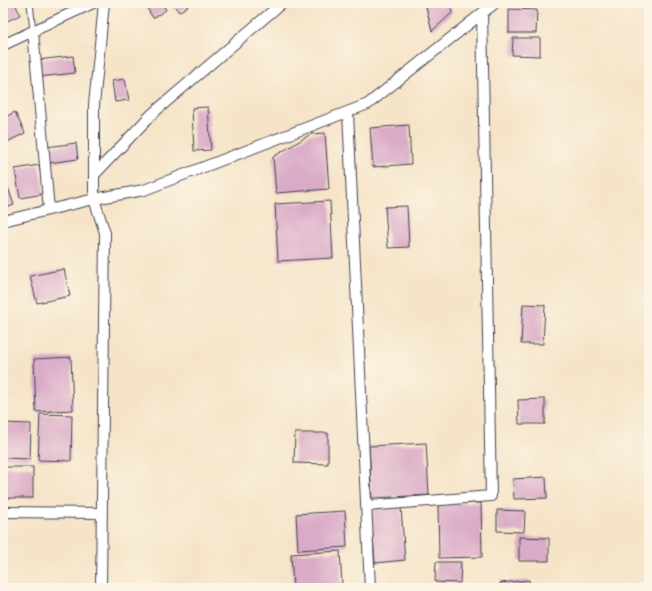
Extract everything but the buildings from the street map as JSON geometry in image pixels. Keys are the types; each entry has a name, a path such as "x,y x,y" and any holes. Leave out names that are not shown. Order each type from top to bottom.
{"street":[{"path":"3,45 93,3"},
{"path":"101,588 104,233 94,199 94,105 104,3"},
{"path":"94,175 152,114 282,3"},
{"path":"3,221 94,199 144,190 368,104 495,3"},
{"path":"366,506 491,496 482,13"},
{"path":"33,31 49,210"},
{"path":"348,112 370,588"},
{"path":"3,512 102,512"}],"lane":[{"path":"30,3 33,31"}]}
